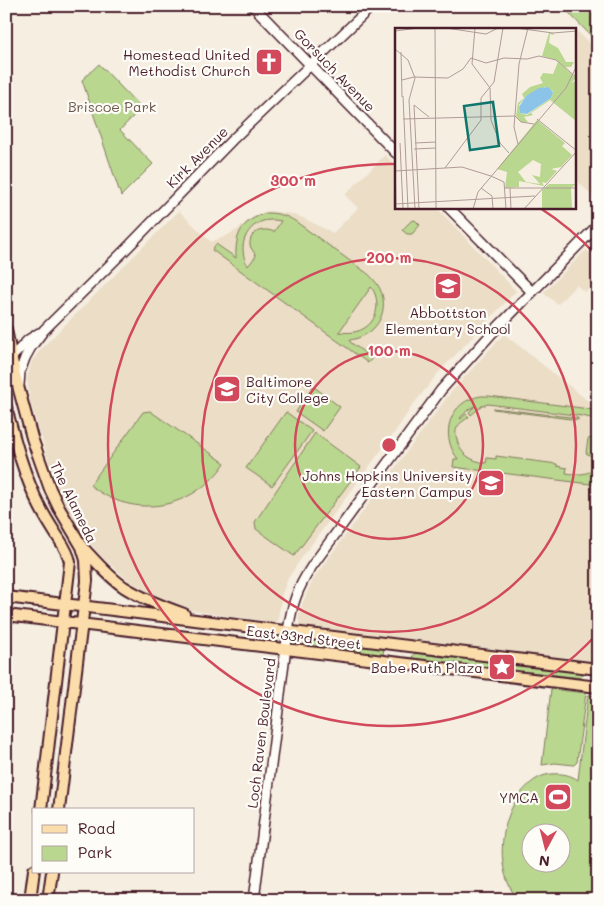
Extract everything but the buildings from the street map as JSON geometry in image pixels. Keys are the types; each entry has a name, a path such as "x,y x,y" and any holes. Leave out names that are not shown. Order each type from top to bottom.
{"main road":[{"name":"The Alameda","path":"6,329 9,344 9,360 34,444 50,489 82,547 86,560 87,575 84,606 59,808"},
{"name":"The Alameda","path":"6,407 35,496 47,520 69,555 70,568 41,808"},
{"path":"82,547 104,570 126,588 159,605 209,621"},
{"name":"East 33rd Street","path":"6,597 598,669"},
{"name":"East 33rd Street","path":"6,615 598,687"},
{"path":"30,900 33,874"},
{"path":"48,900 52,874"}],"street":[{"name":"Gorsuch Avenue","path":"253,6 395,152"},
{"name":"Kirk Avenue","path":"21,399 19,381 22,366 27,354 44,330 126,250 232,140 372,6"},
{"path":"450,209 532,292"},
{"name":"Loch Raven Boulevard","path":"254,900 285,649 294,598 301,583 441,390 478,348 598,225"},
{"name":"Kirk Avenue","path":"9,360 28,340 44,330"},
{"name":"Kirk Avenue","path":"9,344 28,340"}],"shaded area":[{"path":"576,30 598,52 598,201 576,180"},
{"name":"Baltimore City College","path":"385,155 395,165 395,209 438,209 516,291 439,372 305,553 288,578 282,594 277,623 194,611 165,601 129,581 101,556 81,532 67,509 52,471 30,401 27,378 32,361 41,349 179,211 211,242 237,230 255,216 270,211 303,218 333,233 358,208 345,195"},
{"path":"586,250 598,258 598,279 585,292 576,285 558,304 543,293"},
{"name":"Johns Hopkins University Eastern Campus","path":"504,334 598,409 598,662 300,626 299,615 303,602 316,575 451,392"}],"green space":[{"path":"571,6 598,6 598,43 567,11"},
{"name":"Briscoe Park","path":"99,64 141,108 120,130 153,164 121,196 82,80"},
{"path":"274,213 295,221 368,274 378,285 382,292 383,300 382,315 379,322 368,333 350,340 350,342 372,358 368,363 212,250 216,244 236,258 237,242 242,229 258,216","holes":["275,220 281,221 274,232 262,230 252,236 250,245 256,256 248,266 243,253 244,240 247,234 256,224","371,287 377,302 374,318 363,329 339,332"]},
{"path":"415,220 420,225 412,234 407,234 402,230 411,221"},
{"path":"313,386 340,407 323,431 296,412"},
{"path":"481,396 582,408 598,413 598,423 591,418 582,416 488,404 482,406 471,415 469,412 475,406 469,409 460,418 466,414 469,417 459,425 456,432 458,445 467,456 476,461 486,463 487,458 496,459 496,456 557,464 557,466 567,468 566,473 575,474 583,474 598,467 598,485 453,467 454,459 458,459 452,450 449,440 450,420 461,405 470,399"},
{"path":"493,409 578,418 578,420"},
{"path":"150,411 225,463 212,479 197,491 180,500 162,505 144,506 125,503 107,496 90,485 143,412"},
{"path":"286,412 312,431 272,486 246,468"},
{"path":"315,433 361,467 294,556 256,529 255,522"},
{"path":"598,436 598,460 586,453 588,439"},
{"path":"304,641 364,647 384,646 383,657 304,648"},
{"path":"415,653 443,657 457,655 583,672 581,678 530,672 514,673 414,660 412,657"},
{"path":"551,689 586,693 577,762 574,765 555,763 542,765"},
{"name":"YMCA","path":"588,695 598,696 598,900 518,900 506,876 502,848 507,821 512,809 525,788 542,776 563,774 578,780"}],"place":[{"name":"Homestead United Methodist Church","path":"269,62"},
{"name":"Abbottston Elementary School","path":"448,286"},
{"name":"Baltimore City College","path":"227,389"},
{"name":"Johns Hopkins University Eastern Campus","path":"491,483"},
{"name":"Babe Ruth Plaza","path":"502,667"},
{"name":"YMCA","path":"558,797"}]}
